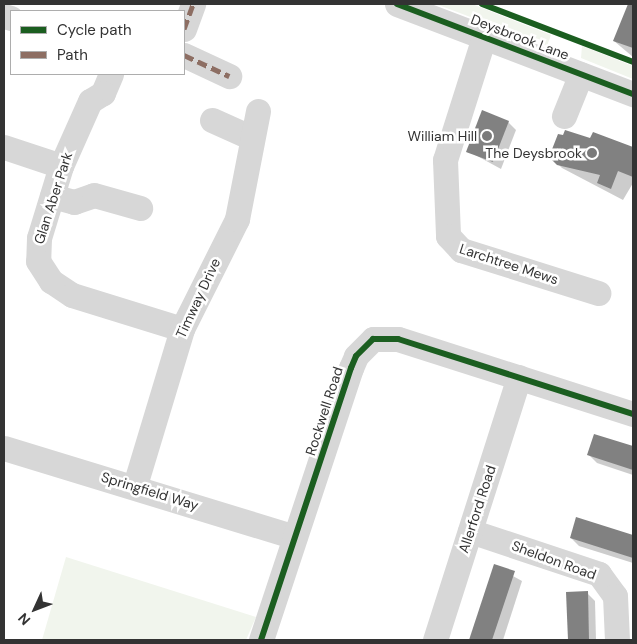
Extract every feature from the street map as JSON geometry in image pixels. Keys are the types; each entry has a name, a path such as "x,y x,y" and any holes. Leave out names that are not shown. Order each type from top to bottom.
{"street":[{"path":"185,25 193,4"},
{"name":"Deysbrook Lane","path":"397,4 633,94"},
{"name":"Larchtree Mews","path":"484,37 445,160 448,236 461,250 598,293"},
{"path":"185,55 229,76"},
{"path":"564,116 581,74"},
{"name":"Glan Aber Park","path":"111,75 103,93 90,100 61,166 36,250 38,261 52,281 72,295 182,329"},
{"name":"Timway Drive","path":"134,485 182,329 236,220 258,111"},
{"path":"212,120 252,138"},
{"path":"4,147 61,166"},
{"path":"52,196 74,202 94,195 140,208"},
{"name":"Rockwell Road","path":"261,640 356,356 373,339 398,339 633,414"},
{"name":"Allerford Road","path":"435,640 519,377"},
{"name":"Springfield Way","path":"4,448 134,485 295,537"},
{"name":"Sheldon Road","path":"470,531 599,574 613,591 625,615 617,640"}],"shaded area":[{"path":"436,4 472,4 551,35 547,46"},
{"path":"582,46 633,66 633,79 581,58"},
{"path":"66,557 256,617 246,640 42,640"}],"building":[{"path":"628,4 633,4 633,48 613,41"},
{"name":"William Hill","path":"482,110 509,121 493,162 466,152"},
{"name":"The Deysbrook","path":"565,130 590,138 593,132 633,147 633,177 618,171 611,189 597,183 600,175 557,165 549,157 558,134 563,135"},
{"path":"594,434 633,446 633,470 587,455"},
{"path":"576,517 633,535 633,558 570,538"},
{"path":"494,564 515,571 492,640 469,640"},
{"path":"588,591 589,640 568,640 566,592"}],"marked path":[{"path":"185,26 193,4"},
{"path":"185,55 229,76"}],"cycle path":[{"path":"397,4 633,94"},
{"path":"482,4 633,62"},
{"path":"261,640 351,368 356,356 373,339 398,339 633,414"}],"place":[{"name":"William Hill","path":"487,136"},
{"name":"The Deysbrook","path":"592,153"}]}
